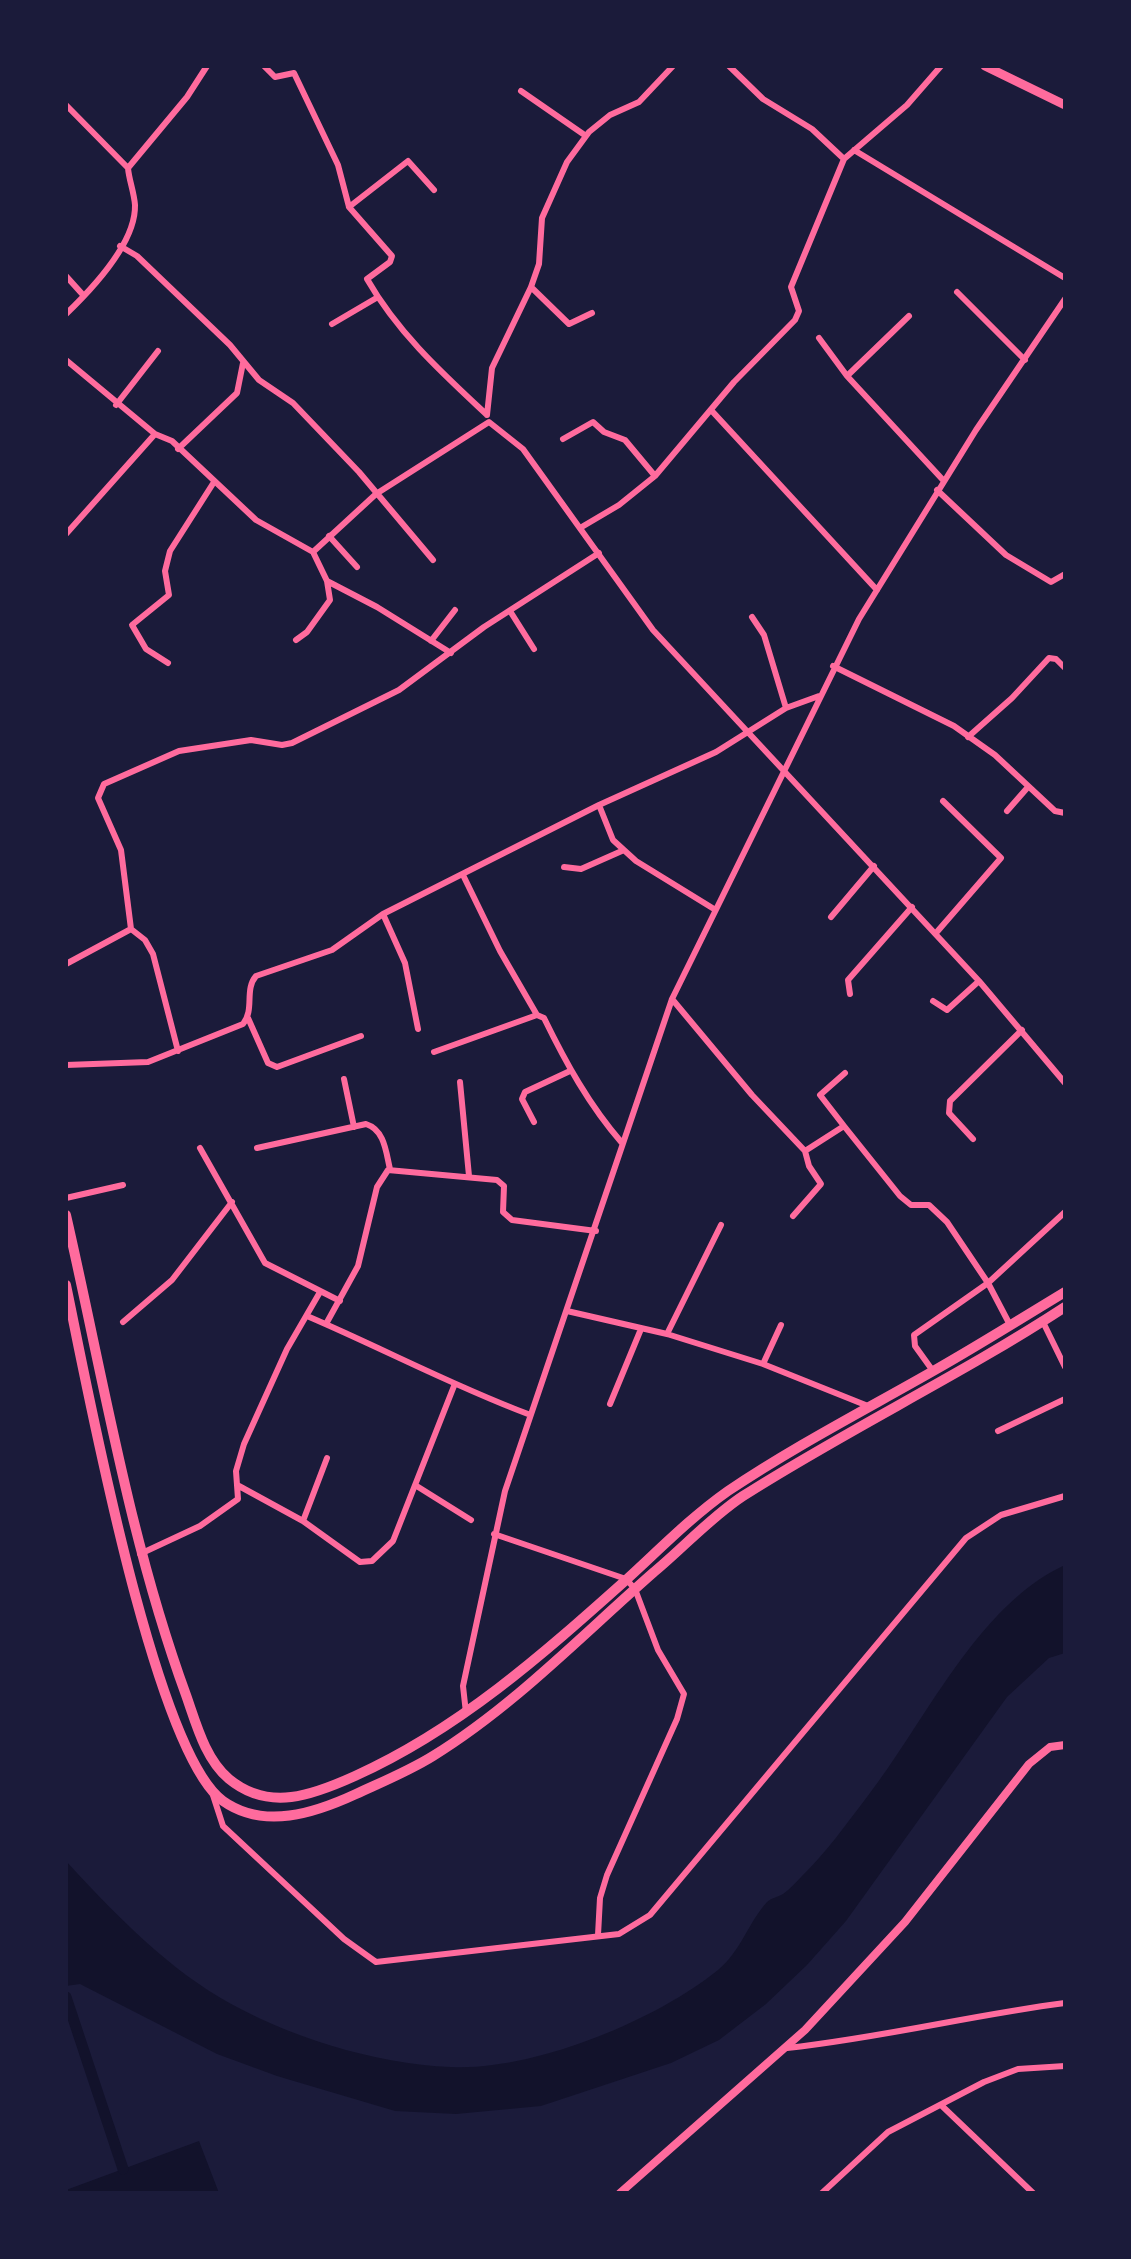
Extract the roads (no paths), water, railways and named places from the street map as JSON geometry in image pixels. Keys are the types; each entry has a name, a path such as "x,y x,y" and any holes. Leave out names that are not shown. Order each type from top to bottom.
{"highway":[{"path":"66,1215 140,1554 164,1635 203,1740 218,1768 254,1795 296,1798 333,1786 431,1738 512,1679 707,1506 784,1453 933,1371 1065,1292"},
{"path":"66,1285 106,1475 156,1666 195,1765 211,1789 242,1812 266,1818 303,1814 413,1768 522,1691 739,1499 1065,1307"},
{"path":"68,1303 85,1299"},
{"path":"933,1371 940,1383"}],"main road":[{"path":"985,66 1065,105"}],"street":[{"path":"128,168 187,97 207,66"},
{"path":"264,66 275,77 294,73 338,165 349,207 392,256 391,261 367,279 414,346 486,414 489,422 523,449 653,630 936,933 1065,1083"},
{"path":"486,414 492,368 539,264 542,218 549,198 586,136 610,115 639,102 673,66"},
{"path":"729,66 763,99 812,129 844,159"},
{"path":"580,528 619,505 655,476 798,315 791,287 844,159 907,105 941,66"},
{"path":"521,91 586,136"},
{"path":"66,105 128,168 134,211 105,273 66,314"},
{"path":"854,150 1065,278"},
{"path":"349,207 408,161 434,190"},
{"path":"120,246 137,256 230,345 269,389 293,403 433,560"},
{"path":"66,276 84,296"},
{"path":"531,287 569,324 592,313"},
{"path":"957,292 992,332 1025,360"},
{"path":"332,324 378,297"},
{"path":"466,1713 463,1686 494,1534 528,1414 596,1231 622,1143 672,999 833,666 943,480 1065,299"},
{"path":"847,376 909,316"},
{"path":"819,338 847,376 943,480"},
{"path":"116,405 158,351"},
{"path":"66,360 116,405 155,434 172,441 256,520 313,552 327,581 328,604 307,632 296,640"},
{"path":"178,449 237,393 243,362"},
{"path":"711,410 877,590"},
{"path":"313,552 376,494 489,422"},
{"path":"563,439 593,422 604,432 625,440 655,476"},
{"path":"66,534 155,434"},
{"path":"168,663 146,649 132,625 169,595 165,571 170,551 214,482"},
{"path":"937,490 1006,555 1051,582 1065,574"},
{"path":"329,536 357,567"},
{"path":"131,929 121,850 98,798 104,784 179,751 251,740 287,744 399,690 510,611 599,553"},
{"path":"327,581 451,653"},
{"path":"431,641 455,610"},
{"path":"510,611 534,649"},
{"path":"752,617 764,635 786,708"},
{"path":"968,737 1012,698 1049,658 1056,659 1065,668"},
{"path":"833,666 968,737 995,755 1055,811 1065,813"},
{"path":"361,1036 277,1067 268,1063 248,1018 250,985 256,976 332,950 383,914 599,805 716,752 786,708 820,696"},
{"path":"1007,811 1028,787"},
{"path":"936,933 1001,858 943,801"},
{"path":"599,805 613,840 624,850 714,909"},
{"path":"564,867 581,869 624,850"},
{"path":"831,917 874,866"},
{"path":"463,875 500,951 537,1015 544,1018 570,1071 599,1116 622,1143"},
{"path":"850,994 848,980 912,907"},
{"path":"383,914 405,963 418,1029"},
{"path":"66,964 131,929"},
{"path":"131,929 140,933 153,954 178,1051"},
{"path":"933,1001 947,1010 979,981"},
{"path":"672,999 752,1095 805,1151 809,1166 821,1184 793,1216"},
{"path":"434,1052 537,1015"},
{"path":"66,1065 148,1062 243,1024 248,1018"},
{"path":"973,1139 949,1113 950,1101 1022,1030"},
{"path":"534,1122 522,1099 525,1092 570,1071"},
{"path":"845,1073 820,1095 900,1196 911,1205 929,1205 936,1209 988,1283 1010,1325"},
{"path":"344,1079 354,1127"},
{"path":"460,1082 469,1176"},
{"path":"805,1151 844,1126"},
{"path":"257,1148 354,1127 374,1127 382,1138 390,1169"},
{"path":"200,1148 265,1263 340,1301"},
{"path":"390,1169 501,1182 503,1212 512,1220 596,1231"},
{"path":"326,1324 358,1266 377,1187 390,1169"},
{"path":"66,1198 123,1185"},
{"path":"123,1322 172,1280 232,1202"},
{"path":"933,1371 915,1346 914,1335 988,1283 1065,1212"},
{"path":"667,1334 721,1225"},
{"path":"140,1554 200,1526 235,1502 239,1486 236,1471 244,1444 296,1331 320,1292"},
{"path":"567,1311 667,1334 763,1364 868,1406"},
{"path":"307,1316 394,1353 454,1386 528,1414"},
{"path":"1043,1322 1065,1367"},
{"path":"763,1364 781,1325"},
{"path":"610,1404 641,1329"},
{"path":"239,1486 303,1521 360,1562 372,1561 393,1541 454,1386"},
{"path":"998,1431 1065,1399"},
{"path":"303,1521 327,1458"},
{"path":"415,1485 471,1520"},
{"path":"211,1789 223,1826 344,1939 376,1962 619,1934 650,1915 966,1538 1001,1515 1065,1496"},
{"path":"494,1534 626,1579 635,1589 658,1650 684,1694 677,1719 607,1875 600,1898 598,1935"},
{"path":"620,2193 715,2106 787,2048 905,1922 1029,1764 1050,1747 1065,1745"},
{"path":"787,2048 860,2040 993,2012 1065,2003"},
{"path":"822,2193 874,2142 941,2105 1018,2069 1065,2066"},
{"path":"941,2105 1033,2193"}],"waterway":[{"path":"66,1997 123,2169"}]}
